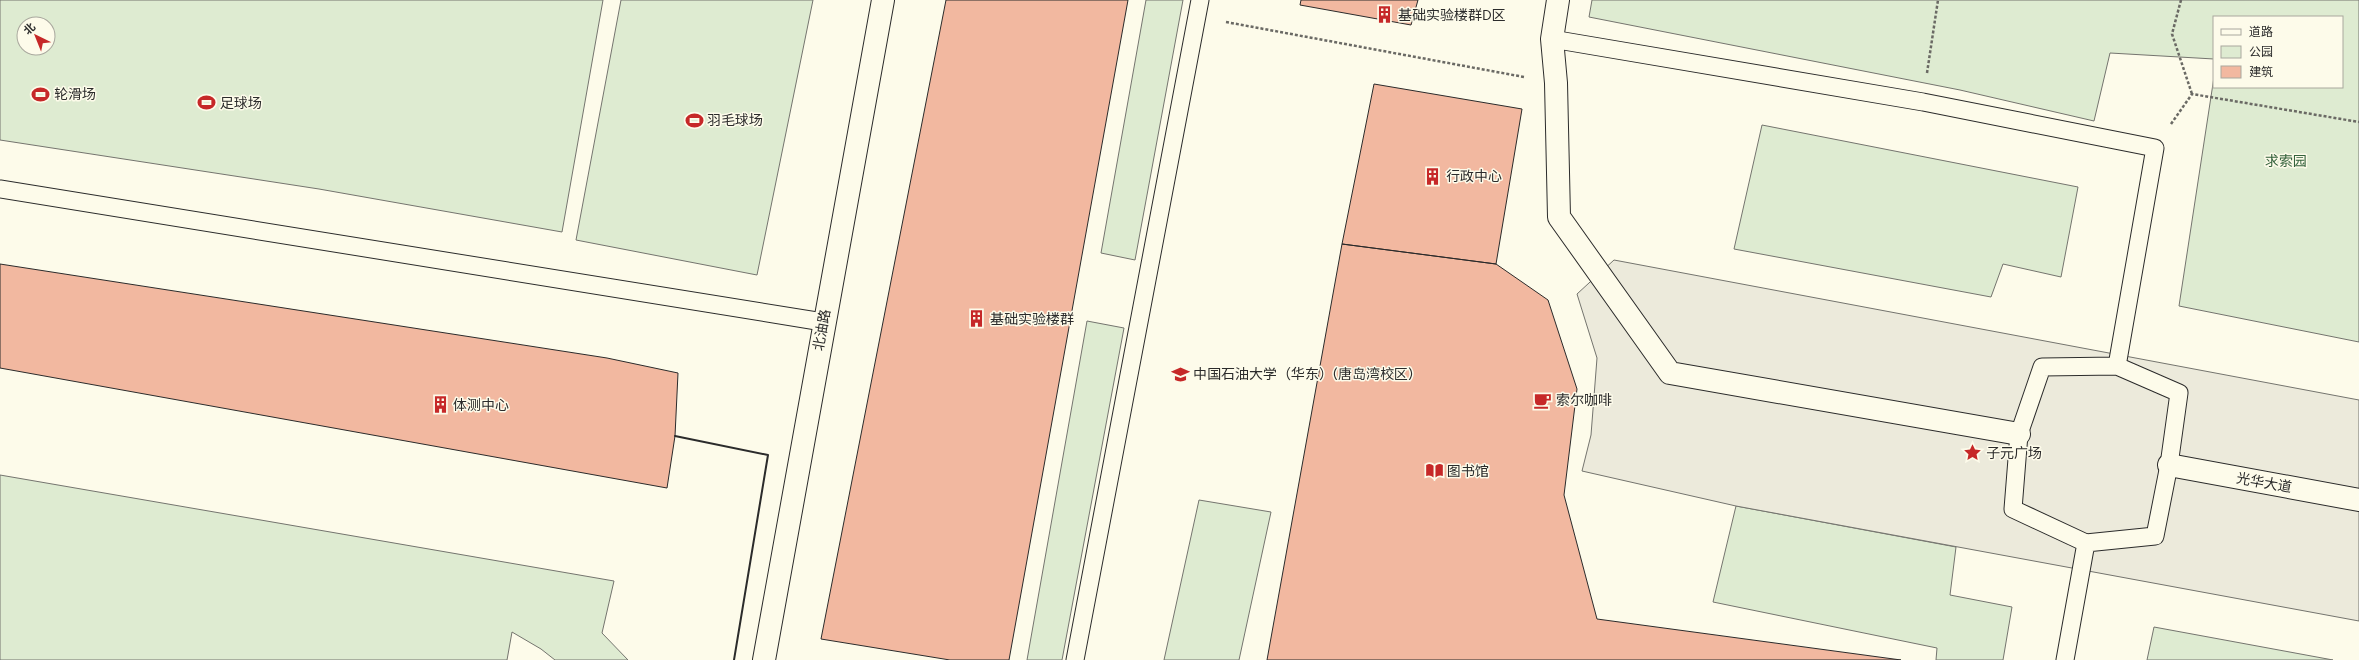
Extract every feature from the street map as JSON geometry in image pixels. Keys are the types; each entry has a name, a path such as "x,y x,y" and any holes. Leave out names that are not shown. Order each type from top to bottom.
{"street":[{"name":"北油路","path":"764,660 823,322 883,0"},
{"path":"1558,0 1552,39 1556,83 1559,217 1670,373 2019,434"},
{"name":"光华大道","path":"2169,465 2359,500"}],"lane":[{"path":"1075,660 1200,0"},
{"path":"1552,39 1923,102 2155,148 2117,366"},
{"path":"0,189 823,322"},
{"path":"2117,366 2179,392 2169,465 2155,536 2086,543 2013,510 2019,434 2042,367 2117,366"},
{"path":"2064,660 2086,543"}],"path":[{"path":"1923,102 1938,0"},
{"path":"2181,0 2172,34 2192,94"},
{"path":"1197,17 1556,83"},
{"path":"2192,94 2359,122"},
{"path":"2155,148 2192,94"}],"green space":[{"path":"0,0 603,0 562,232 319,189 0,140"},
{"name":"羽毛球场","path":"621,0 813,0 757,275 576,240"},
{"path":"1146,0 1183,0 1135,260 1101,253"},
{"name":"求索园","path":"1592,0 2359,0 2359,342 2179,306 2213,84 2213,88 2343,88 2343,16 2213,16 2213,59 2110,53 2094,121 1960,90 1589,17"},
{"path":"1762,125 2078,187 2061,277 2003,264 1991,297 1734,249"},
{"path":"1087,321 1124,328 1062,660 1027,660"},
{"path":"0,475 614,581 602,633 628,660 555,660 541,649 512,632 507,660 0,660"},
{"path":"1199,500 1271,512 1239,660 1164,660"},
{"path":"1736,506 1956,547 1950,595 2012,607 2003,660 1936,660 1937,648 1713,602"},
{"path":"2154,627 2333,660 2147,660"}],"shaded area":[{"name":"子元广场","path":"1614,260 2359,400 2359,621 1736,506 1582,471 1591,435 1597,358 1577,294"}],"building":[{"name":"基础实验楼群","path":"946,0 1128,0 1009,660 950,660 821,639"},
{"name":"基础实验楼群D区","path":"1301,0 1418,0 1411,25 1300,5"},
{"name":"行政中心","path":"1374,84 1522,109 1496,264 1342,244"},
{"name":"图书馆","path":"1342,244 1496,264 1548,300 1577,389 1564,495 1597,619 1901,660 1267,660"},
{"name":"体测中心","path":"0,264 607,358 678,373 675,436 667,488 0,368"}],"wall":[{"path":"675,436 768,455 734,660"}],"place":[{"name":"基础实验楼群D区","path":"1385,15"},
{"name":"轮滑场","path":"41,94"},
{"name":"足球场","path":"207,103"},
{"name":"羽毛球场","path":"694,120"},
{"name":"行政中心","path":"1433,176"},
{"name":"基础实验楼群","path":"977,319"},
{"name":"中国石油大学（华东）(唐岛湾校区)","path":"1180,374"},
{"name":"索尔咖啡","path":"1543,400"},
{"name":"体测中心","path":"440,405"},
{"name":"子元广场","path":"1973,453"},
{"name":"图书馆","path":"1434,471"}]}
